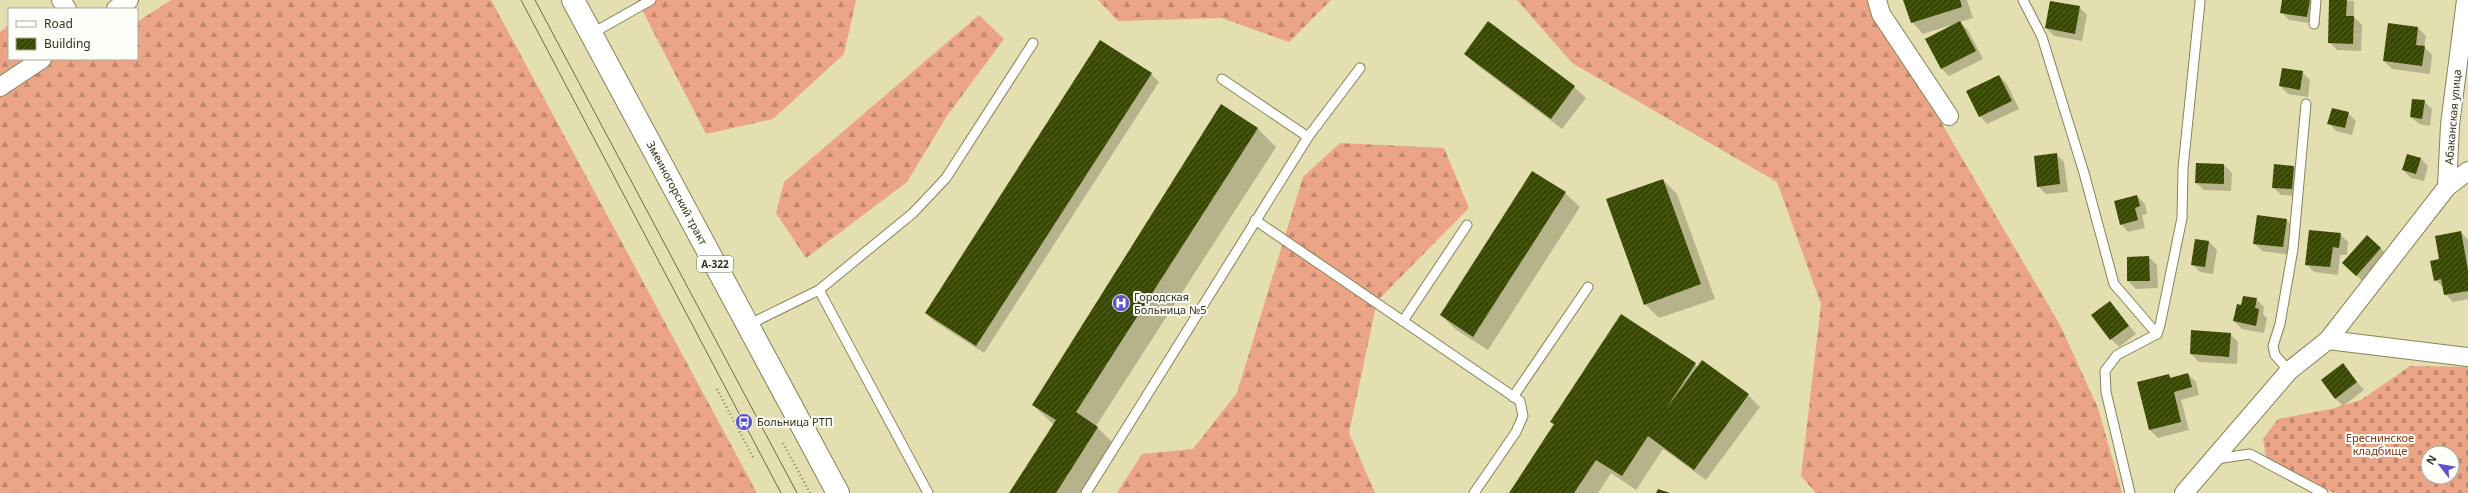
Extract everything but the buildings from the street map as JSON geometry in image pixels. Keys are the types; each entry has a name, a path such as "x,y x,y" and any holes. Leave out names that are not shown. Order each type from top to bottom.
{"highway":[{"name":"Змеиногорский тракт","path":"573,0 838,493"}],"street":[{"path":"117,8 129,0"},
{"path":"1877,0 1881,14 1949,116"},
{"name":"Абаканская улица","path":"2448,186 2450,125 2466,0"},
{"path":"0,87 40,60"},
{"path":"2184,493 2289,371 2328,340 2448,186 2468,171"},
{"path":"2328,340 2468,357"}],"lane":[{"path":"592,34 651,0"},
{"path":"2023,0 2042,37 2084,173 2114,284 2157,334"},
{"path":"2314,24 2316,0"},
{"path":"2157,334 2182,218 2183,168 2200,2"},
{"path":"748,325 818,290 913,213 946,178 1033,43"},
{"path":"1086,493 1308,137 1360,68"},
{"path":"1222,78 1308,137"},
{"path":"2289,371 2275,355 2273,346 2280,324 2293,249 2306,104"},
{"path":"1255,220 1520,401 1523,416 1516,432 1474,493"},
{"path":"1403,321 1468,225"},
{"path":"1514,397 1588,287"},
{"path":"818,290 928,493"},
{"path":"2130,493 2106,392 2104,371 2117,355 2157,334"},
{"path":"2212,460 2250,454 2323,493"}],"path":[{"path":"718,389 754,458"},
{"path":"783,443 810,493"}],"green space":[{"path":"171,0 491,0 757,493 0,493 0,32 8,26 8,60 138,60 138,21"},
{"path":"637,0 856,0 844,54 773,119 706,134"},
{"path":"1098,0 1331,0 1289,42 1222,18 1118,21"},
{"path":"1517,0 1885,0 1928,100 2060,325 2098,408 2122,493 1816,493 1801,476 1821,304 1777,182 1572,63"},
{"path":"979,15 1004,39 947,116 907,182 806,258 776,213 784,182"},
{"path":"1340,143 1444,148 1469,208 1377,301 1349,433 1375,493 1117,493 1142,454 1193,449 1237,393 1303,177"},
{"name":"Ереснинское кладбище","path":"2410,366 2468,367 2468,493 2334,493 2266,457 2263,439 2278,419 2331,409 2361,400"}],"tram line":[{"path":"521,0 781,493"},
{"path":"535,0 797,493"}],"place":[{"name":"Городская Больница №5","path":"1121,303"},
{"name":"Больница РТП","path":"744,422"}]}
